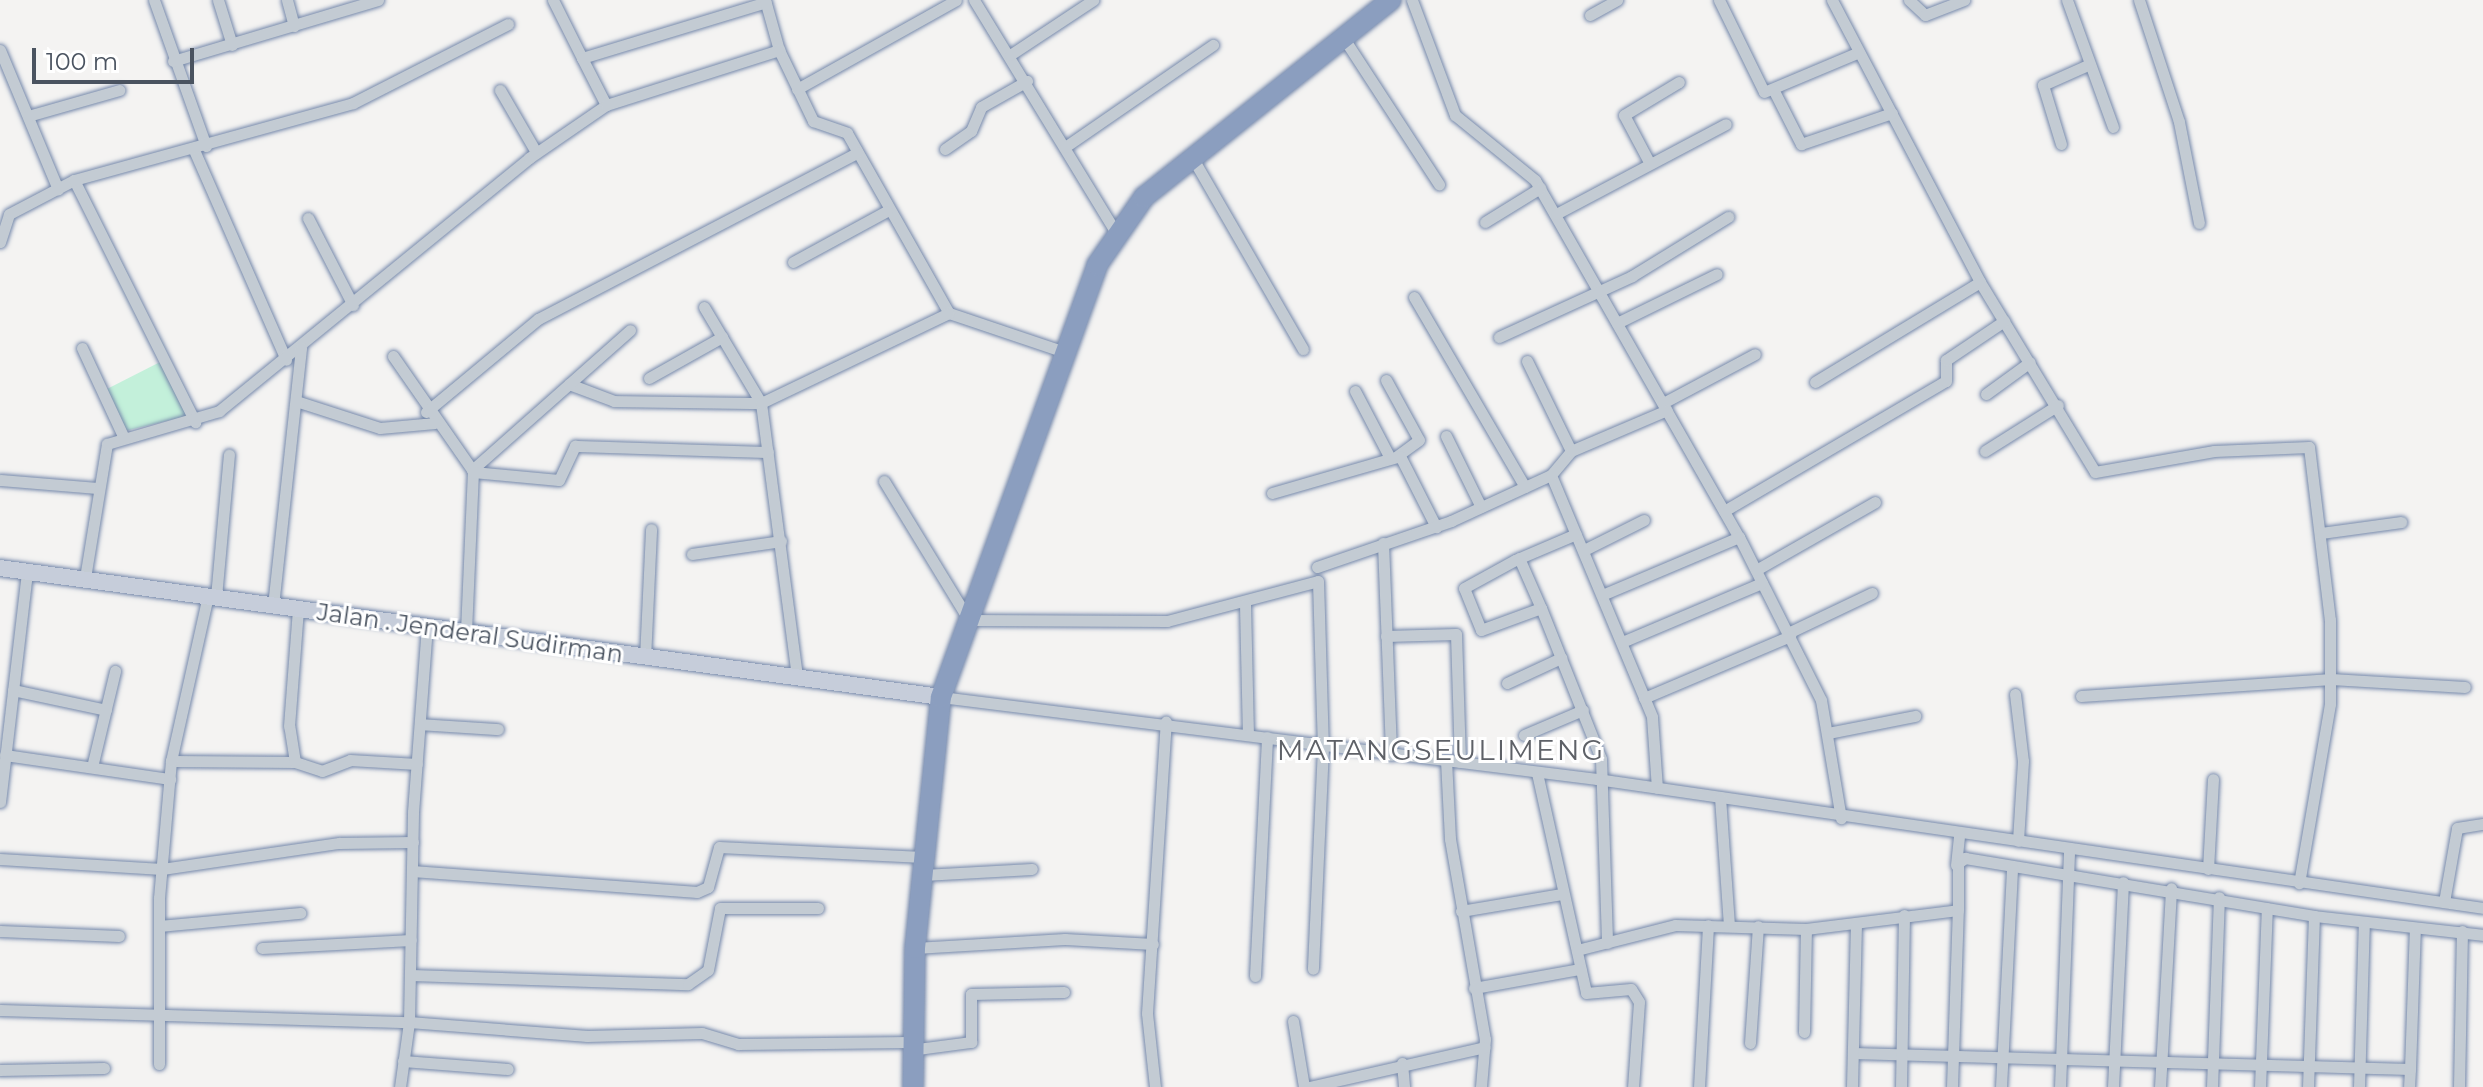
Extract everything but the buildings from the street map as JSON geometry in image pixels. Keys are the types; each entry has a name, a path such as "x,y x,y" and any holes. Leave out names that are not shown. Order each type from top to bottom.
{"highway":[{"path":"913,1087 909,1046 915,948 941,697 1065,352 1115,231 1192,157 1391,0"}],"street":[{"path":"154,0 200,148 286,360"},
{"path":"218,0 232,45"},
{"path":"287,0 294,26"},
{"path":"173,61 378,0"},
{"path":"553,0 606,105"},
{"path":"797,89 956,0"},
{"path":"974,0 1027,81 1115,231"},
{"path":"1010,55 1093,0"},
{"path":"1412,0 1455,115 1513,157 1540,188 1739,537 1821,700 1841,818"},
{"path":"1590,15 1617,0"},
{"path":"1719,0 1760,88 1773,89 1857,53"},
{"path":"1832,0 1857,53 1892,113 1980,282 2100,474 2185,455 2304,443 2321,533 2331,679 2329,729 2299,883"},
{"path":"1909,0 1925,15 1964,0"},
{"path":"2067,0 2113,127"},
{"path":"2139,0 2179,122 2199,223"},
{"path":"582,58 766,1 779,50 813,121 842,128 887,211 949,313 1065,352"},
{"path":"0,242 9,214 74,180 200,148 353,103 508,24"},
{"path":"1343,37 1439,184"},
{"path":"1065,147 1213,45"},
{"path":"0,50 4,72 28,116 58,189"},
{"path":"85,578 105,447 123,436 195,422 286,360 536,152 606,105 779,50"},
{"path":"2061,144 2043,85 2090,64"},
{"path":"945,149 971,131 981,107 1027,81"},
{"path":"1649,162 1624,115 1679,82"},
{"path":"1773,89 1801,144 1892,113"},
{"path":"28,116 119,90"},
{"path":"500,90 536,152"},
{"path":"1556,214 1649,162 1726,124"},
{"path":"426,412 538,319 857,153"},
{"path":"1192,157 1303,349"},
{"path":"74,180 195,422"},
{"path":"1485,222 1540,188"},
{"path":"793,262 887,211"},
{"path":"1499,337 1599,289 1728,217"},
{"path":"308,218 353,305"},
{"path":"1617,323 1717,274"},
{"path":"1815,382 1980,282"},
{"path":"1414,297 1525,487"},
{"path":"704,307 761,403 797,677"},
{"path":"569,384 614,401 761,403 949,313"},
{"path":"1724,511 1946,381 1946,360 2004,321"},
{"path":"472,471 630,330"},
{"path":"649,378 722,337"},
{"path":"82,348 123,436"},
{"path":"273,606 301,348"},
{"path":"1317,567 1436,527 1551,475 1571,451 1665,406 1755,354"},
{"path":"393,356 426,412 472,471 466,633"},
{"path":"1527,361 1571,451"},
{"path":"1986,394 2030,362"},
{"path":"1272,493 1393,457 1419,440 1386,380"},
{"path":"1355,391 1436,527"},
{"path":"296,401 380,428 435,423"},
{"path":"1985,451 2058,405"},
{"path":"1446,436 1481,507"},
{"path":"472,471 559,480 575,446 768,452"},
{"path":"159,1064 159,926 171,761 212,597 229,455"},
{"path":"1551,475 1622,642 1656,732 1657,788"},
{"path":"0,480 98,488"},
{"path":"884,481 969,620 1101,626 1245,604 1318,581 1322,749 1313,969"},
{"path":"1756,570 1875,502"},
{"path":"1584,550 1644,520"},
{"path":"2321,533 2401,522"},
{"path":"645,658 651,529"},
{"path":"1541,608 1484,632 1464,599 1465,587 1519,558 1576,534"},
{"path":"1602,595 1739,537"},
{"path":"692,554 781,541"},
{"path":"1383,543 1391,755"},
{"path":"1519,558 1601,759 1597,779 1607,943"},
{"name":"Jalan . Jenderal Sudirman","path":"0,568 941,697"},
{"path":"0,802 27,571"},
{"path":"1622,642 1762,583"},
{"path":"1644,698 1789,634 1872,593"},
{"path":"1245,604 1248,734"},
{"path":"295,762 289,726 298,609"},
{"path":"400,1087 409,1022 413,842 427,627"},
{"path":"1386,636 1456,634 1460,762"},
{"path":"1507,683 1561,658"},
{"path":"92,767 115,671"},
{"path":"2081,696 2331,679 2465,687"},
{"path":"13,690 106,710"},
{"path":"2015,694 2023,761 2018,841"},
{"path":"941,697 1248,734 1322,749 1391,755 1446,771 1460,762 1597,779 1841,818 2483,908"},
{"path":"1524,735 1583,710"},
{"path":"1828,733 1915,716"},
{"path":"420,724 498,729"},
{"path":"1155,1087 1147,1013 1165,725"},
{"path":"1255,976 1268,740"},
{"path":"5,755 170,779"},
{"path":"171,761 295,762 322,771 350,760 417,764"},
{"path":"1446,771 1461,911 1485,1047 1481,1087"},
{"path":"1537,773 1562,894 1589,996 1636,994 1633,1087"},
{"path":"2208,869 2213,779"},
{"path":"1720,797 1729,926"},
{"path":"2444,902 2456,830 2483,824"},
{"path":"1952,1087 1959,834"},
{"path":"0,859 162,869 339,843 413,842"},
{"path":"412,871 697,892 708,887 719,847 924,866 1032,869"},
{"path":"2060,1087 2069,851"},
{"path":"1957,869 1965,858 2171,888 2314,916 2483,935"},
{"path":"2001,1087 2012,867"},
{"path":"2113,1087 2123,882"},
{"path":"2160,1087 2171,888"},
{"path":"1461,911 1562,894"},
{"path":"2212,1087 2219,897"},
{"path":"411,975 688,984 708,970 720,908 818,908"},
{"path":"2260,1087 2267,908"},
{"path":"1577,950 1708,925 1806,929 1958,910"},
{"path":"159,926 300,913"},
{"path":"1901,1087 1904,915"},
{"path":"2308,1087 2314,916"},
{"path":"2359,1087 2364,922"},
{"path":"1852,1087 1856,923"},
{"path":"1699,1087 1708,925"},
{"path":"1750,1043 1758,926"},
{"path":"1804,1032 1806,929"},
{"path":"2409,1087 2415,929"},
{"path":"0,931 119,936"},
{"path":"2459,1087 2462,931"},
{"path":"915,948 1065,939 1153,944"},
{"path":"262,948 411,940"},
{"path":"1474,988 1580,969"},
{"path":"0,1010 409,1022 587,1036 702,1033 738,1044 909,1046 971,1042 971,994 1064,992"},
{"path":"1293,1021 1306,1087 1402,1063 1485,1047"},
{"path":"1853,1053 2410,1069"},
{"path":"403,1061 508,1069"},
{"path":"1402,1063 1404,1087"},
{"path":"0,1070 104,1068"}],"green space":[{"path":"162,361 187,416 125,431 107,389"}],"district":[{"name":"MATANGSEULIMENG","path":"1441,750"}]}
